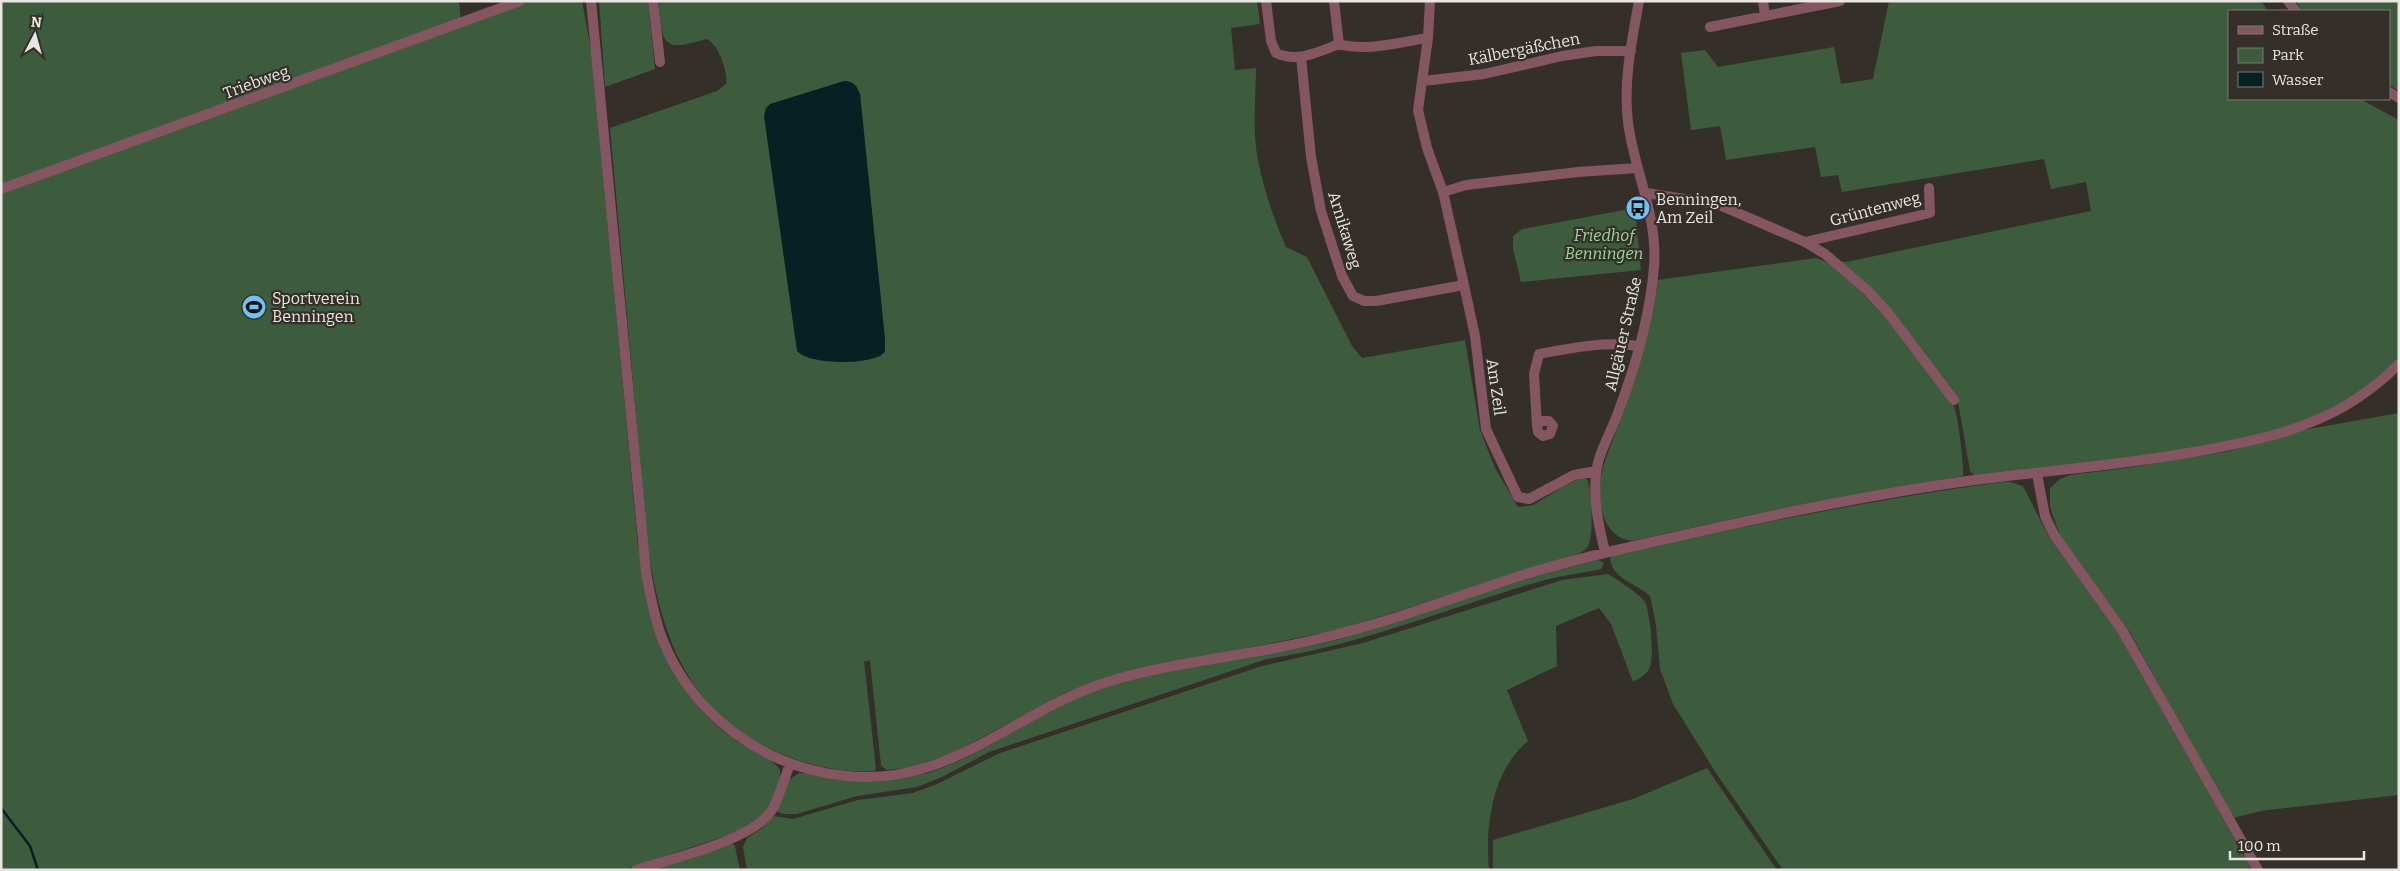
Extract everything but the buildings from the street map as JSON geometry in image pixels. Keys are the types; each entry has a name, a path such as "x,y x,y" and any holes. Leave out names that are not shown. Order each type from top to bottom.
{"street":[{"name":"Triebweg","path":"1,189 520,1"},
{"path":"591,1 646,572 662,638 673,660 703,705 723,725 750,744 790,764 840,776 863,778 900,775 924,769 970,751 1065,698 1110,681 1323,638 1524,575 1605,552 1900,492 1968,481 2131,463 2224,447 2278,434 2307,424 2346,406 2380,382 2399,364"},
{"path":"653,1 660,62"},
{"path":"1266,1 1271,41 1276,53 1286,58 1301,57 1339,44 1353,48 1366,48 1428,38"},
{"path":"1334,1 1339,44"},
{"name":"Am Zeil","path":"1430,1 1428,38 1418,110 1427,148 1443,192 1475,336 1486,429 1518,497 1529,499 1574,475 1596,471"},
{"name":"Allgäuer Straße","path":"1605,552 1595,504 1596,471 1624,396 1649,305 1654,265 1653,228 1646,193 1637,168 1628,121 1631,51 1639,1"},
{"path":"1763,1 1765,16"},
{"path":"1710,27 1840,1"},
{"name":"Kälbergäßchen","path":"1423,81 1484,74 1570,54 1596,51 1631,51"},
{"name":"Arnikaweg","path":"1301,57 1311,157 1321,211 1342,276 1353,296 1364,301 1376,301 1464,285"},
{"path":"1443,192 1466,186 1578,172 1637,168"},
{"name":"Grüntenweg","path":"1806,242 1930,213 1929,188"},
{"path":"1646,193 1717,204 1806,242 1825,254 1866,290 1908,337 1954,400"},
{"path":"1537,426 1534,374 1539,354 1573,347 1624,344 1638,346"},
{"path":"2037,474 2045,516 2054,535 2122,630 2258,870"},
{"path":"636,870 747,832 764,821 772,811 790,764"}],"green space":[{"path":"1,1 459,1 461,21 508,9 528,1 582,1 592,55 638,546 671,668 700,709 718,726 738,742 772,761 780,770 780,780 772,802 762,816 734,833 624,870 1,870"},
{"path":"599,1 648,1 655,69 605,87"},
{"path":"658,1 1257,1 1260,24 1231,28 1235,70 1256,68 1256,149 1263,183 1286,247 1307,257 1352,346 1362,358 1465,340 1480,430 1495,468 1518,507 1533,505 1566,485 1584,477 1589,485 1591,502 1592,523 1588,546 1579,554 1341,629 1110,676 1067,692 951,754 913,767 886,770 881,765 870,661 864,661 876,769 874,771 831,769 809,764 789,757 756,741 728,722 706,700 688,675 674,647 663,617 654,584 648,549 610,128 717,91 726,84 726,72 722,59 715,47 707,39 681,45 673,45 667,42 661,28","holes":["856,85 860,94 885,340 881,356 872,359 845,362 808,358"]},
{"path":"1889,1 2261,1 2267,10 2228,10 2228,100 2362,100 2399,120 2399,357 2372,383 2340,404 2303,420 2264,433 2184,450 1975,476 1970,471 1957,396 1892,312 1839,261 1846,262 2091,211 2086,182 2051,189 2044,159 1842,192 1838,175 1821,177 1815,147 1726,160 1720,126 1691,130 1681,53 1705,50 1718,67 1834,47 1841,84 1873,79"},
{"path":"2296,1 2399,1 2399,91 2390,86 2390,10 2301,10"},
{"name":"Friedhof Benningen","path":"1635,208 1641,270 1521,282 1513,249 1513,236 1522,229"},
{"path":"1816,258 1830,265 1848,279 1868,299 1910,346 1953,404 1960,439 1963,476 1750,515 1631,541 1617,536 1607,524 1602,511 1599,498 1602,472 1631,388 1657,280"},
{"path":"2399,413 2399,795 2261,811 2233,818 2129,631 2060,536 2050,507 2050,488 2060,479 2070,475 2127,468 2230,451 2303,430"},
{"path":"2003,482 2023,486 2049,537 2115,627 2252,870 1783,870 1716,773 1673,704 1660,669 1656,625 1650,596 1619,576 1611,564 1610,557 1615,554 1856,505"},
{"path":"1598,560 1604,563 1601,569 1545,580 1510,590 1373,635 1303,653 1267,659 989,752 942,777 917,787 857,796 797,814 783,814 776,811 790,779 799,773 840,780 859,781 891,780 920,775 948,766 974,754 1052,710 1106,687 1192,667 1307,647 1336,640 1402,621 1499,588"},
{"path":"1608,574 1633,591 1645,602 1649,616 1652,648 1652,658 1648,671 1633,682 1611,624 1599,608 1556,626 1557,666 1507,690 1528,741 1506,767 1499,783 1490,817 1488,835 1489,870 747,870 743,847 747,838 762,828 774,816 793,819 858,800 913,793 937,784 1000,753 1262,666 1363,643 1562,580"},
{"path":"1707,768 1777,870 1493,870 1493,840 1633,799"},
{"path":"732,842 735,846 740,870 645,870"}],"water":[{"path":"844,81 854,84 860,94 885,340 885,352 878,357 854,362 814,359 804,356 797,351 764,116 766,108 770,104"}],"waterway":[{"path":"1,808 30,846 38,870"}],"place":[{"name":"Benningen, Am Zeil","path":"1638,208"},
{"name":"Sportverein Benningen","path":"254,307"}]}
